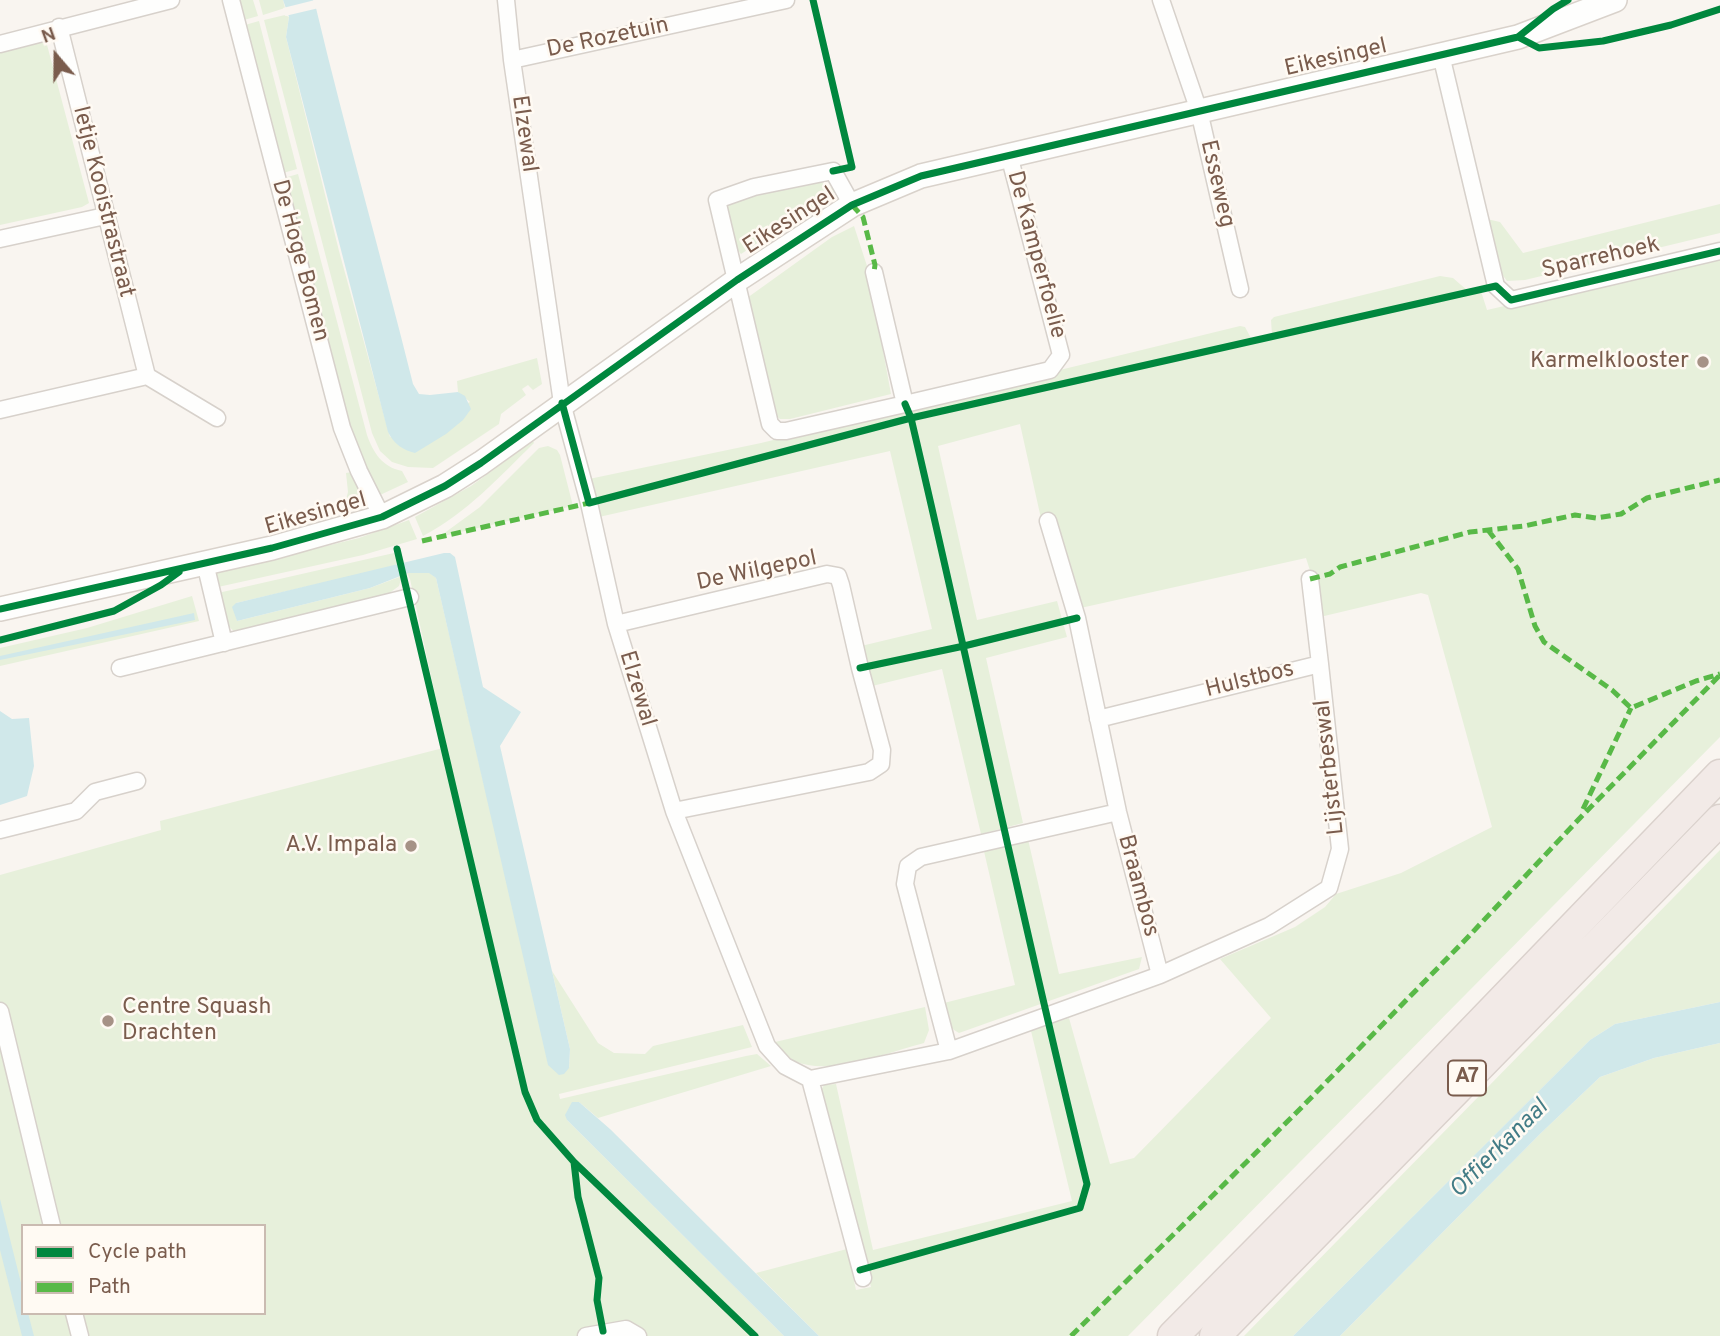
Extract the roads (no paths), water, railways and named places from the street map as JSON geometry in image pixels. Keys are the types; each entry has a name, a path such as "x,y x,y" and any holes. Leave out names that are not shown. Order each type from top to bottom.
{"highway":[{"name":"A7","path":"1172,1336 1389,1118 1720,775"},
{"name":"A7","path":"1215,1336 1720,820"}],"street":[{"path":"0,44 171,0"},
{"name":"De Hoge Bomen","path":"231,0 342,428 359,471 382,517"},
{"name":"Elzewal","path":"506,0 512,60 562,403 589,503 616,624 674,811 767,1046 785,1066 810,1079"},
{"name":"De Rozetuin","path":"512,60 786,0"},
{"name":"Esseweg","path":"1161,0 1199,111 1240,289"},
{"name":"Eikesingel","path":"0,609 272,548 382,517 444,486 737,279 852,205 920,176 1518,37 1615,0"},
{"name":"Ietje Kooistrastraat","path":"59,27 147,376"},
{"name":"Sparrehoek","path":"1441,55 1496,286 1511,300 1720,251"},
{"name":"De Kamperfoelie","path":"737,279 741,310 770,424 777,431 1050,370 1060,355 1009,155"},
{"name":"Eikesingel","path":"737,279 717,200 754,187 833,172 852,205"},
{"path":"0,239 105,216"},
{"path":"874,272 905,404"},
{"path":"0,411 147,376 217,418"},
{"path":"1048,521 1077,618 1118,813"},
{"path":"205,563 224,643"},
{"name":"De Wilgepol","path":"616,624 827,574 838,576 841,585 882,750 881,764 869,772 674,811"},
{"name":"Hulstbos","path":"1098,719 1320,664 1310,579"},
{"path":"120,668 410,597"},
{"name":"Lijsterbeswal","path":"1160,975 1269,926 1329,888 1340,849 1320,664"},
{"path":"0,830 76,811 95,792 137,781"},
{"name":"Braambos","path":"949,1051 905,884 908,866 921,857 1118,813 1160,975"},
{"path":"863,1278 810,1079 949,1051 1160,975"},
{"path":"0,1011 52,1224"},
{"path":"75,1315 80,1336"},
{"path":"586,1336 626,1329 638,1336"}],"water":[{"path":"283,0 313,0 316,8 413,384 419,394 458,392 465,396 471,409 463,420 446,434 415,453 399,446 388,432 286,37 289,17"},
{"path":"444,553 455,557 483,687 521,712 500,746 570,1049 569,1068 564,1074 559,1075 548,1065 436,578 429,573 408,573 370,588 237,621 232,607 236,603"},
{"path":"194,613 195,620 0,660 0,656"},
{"path":"0,711 12,719 29,718 34,766 27,796 0,805"},
{"name":"Offierkanaal","path":"1720,1002 1720,1043 1654,1058 1600,1077 1340,1336 1293,1336 1590,1040 1615,1024"},
{"path":"572,1102 579,1102 610,1129 819,1336 784,1336 567,1120 565,1115"},
{"path":"0,1199 21,1283 21,1315 29,1315 34,1336 22,1336 0,1250"}],"place":[{"name":"Karmelklooster","path":"1703,362"},
{"name":"A.V. Impala","path":"411,846"},
{"name":"Centre Squash Drachten","path":"108,1021"}]}
